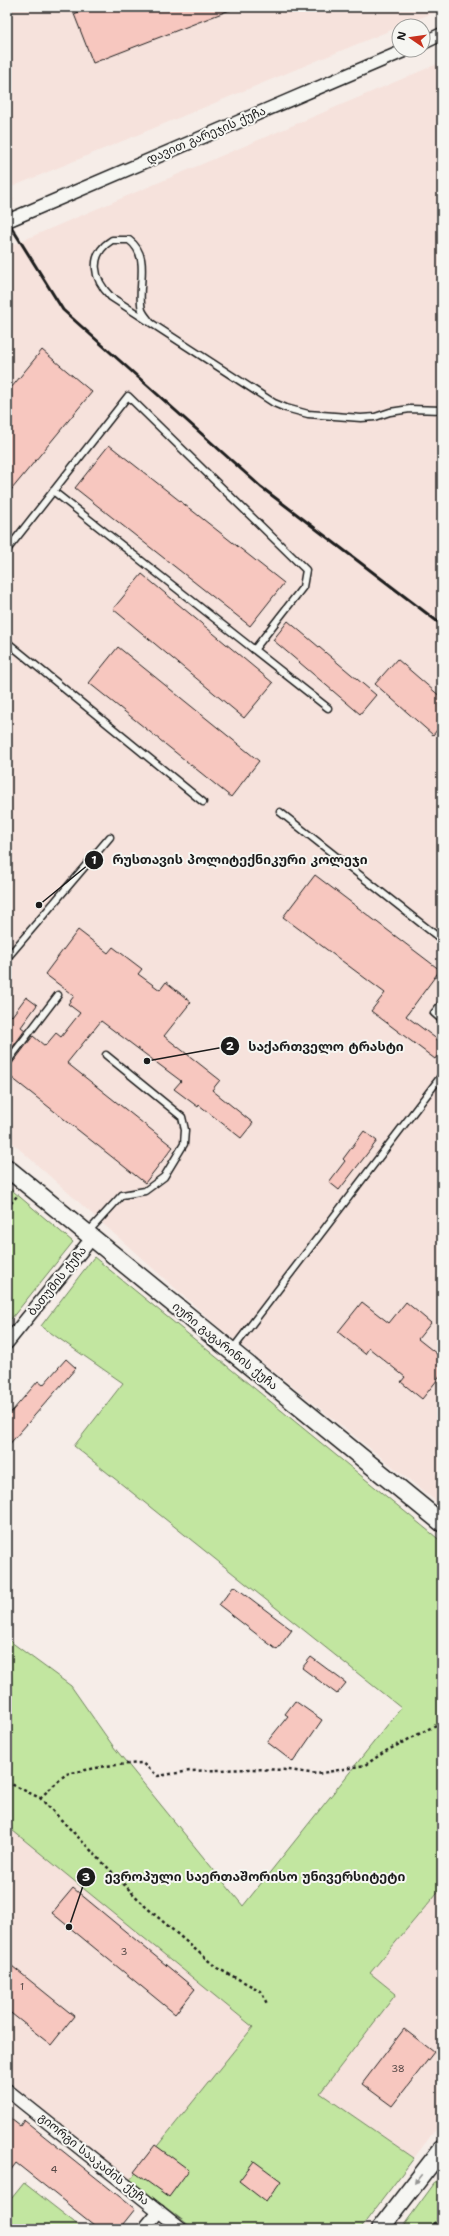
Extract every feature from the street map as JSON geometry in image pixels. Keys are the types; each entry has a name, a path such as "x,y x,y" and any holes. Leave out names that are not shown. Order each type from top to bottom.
{"street":[{"path":"431,39 442,34"},
{"name":"დავით გარეჯის ქუჩა","path":"7,221 391,56"},
{"name":"იური გაგარინის ქუჩა","path":"7,1168 442,1523"},
{"name":"ბათუმის ქუჩა","path":"7,1343 90,1236"},
{"name":"გიორგი სააკაძის ქუჩა","path":"7,2090 181,2229"},
{"path":"380,2229 442,2149"},
{"path":"144,2229 159,2211"}],"lane":[{"path":"151,323 144,314 142,307 141,262 138,250 128,240 112,240 105,244 96,257 94,266 98,282 111,297 151,323 274,402 297,412 361,418 375,417 390,412 410,409 442,410"},
{"path":"7,550 128,396 306,570 303,587 254,650"},
{"path":"53,492 328,708"},
{"path":"7,642 203,802"},
{"path":"280,812 442,940"},
{"path":"7,958 110,837"},
{"path":"7,1062 58,995"},
{"path":"442,1003 434,1014 442,1020"},
{"path":"90,1236 122,1195 145,1191 164,1177 184,1144 185,1130 182,1117 106,1055"},
{"path":"231,1351 442,1075"}],"path":[{"path":"40,1798 66,1774 106,1766 142,1763 158,1776 190,1771 250,1769 289,1770 317,1774 365,1765 386,1751 442,1722"},
{"path":"7,1782 40,1798 146,1907 217,1968 261,1991 267,2004"},
{"path":"430,2229 442,2214"}],"shaded area":[{"path":"7,7 442,7 442,9 420,18 391,18 391,30 9,188 14,200 7,203"},
{"path":"442,62 442,1506 223,1331 7,1138 7,247"},
{"path":"7,1826 254,2027 130,2180 7,2080"},
{"path":"442,1887 442,2121 414,2158 320,2093 396,1994 370,1973"}],"green space":[{"path":"7,1186 73,1242 7,1324"},
{"path":"94,1257 442,1542 442,1887 370,1973 396,1994 320,2093 414,2158 360,2229 194,2229 130,2180 253,2027 7,1826 7,1639 71,1686 113,1746 243,1906 401,1708 74,1446 123,1383 41,1326"},
{"path":"442,2173 442,2229 401,2229"},
{"path":"24,2183 83,2229 7,2229 7,2204"}],"building":[{"path":"91,7 235,8 93,63 74,14"},
{"path":"42,350 92,392 7,495 7,393"},
{"path":"109,445 284,583 250,626 75,488"},
{"path":"142,574 273,683 244,718 113,609"},
{"path":"288,621 376,695 360,714 273,640"},
{"path":"118,647 259,761 231,797 89,683"},
{"path":"397,659 442,698 442,724 433,735 375,684"},
{"path":"315,875 440,970 406,1016 442,1043 442,1049 435,1059 371,1011 385,993 283,917"},
{"path":"78,930 108,953 113,947 142,969 138,974 160,990 166,982 191,1002 164,1036 220,1080 212,1090 253,1123 241,1138 199,1105 198,1107 174,1089 181,1081 101,1021 67,1063 173,1147 145,1183 7,1074 7,1066 11,1065 33,1036 45,1046 56,1033 61,1037 80,1013 68,1004 74,996 45,974"},
{"path":"26,997 37,1005 21,1027 25,1030 7,1055 7,1012 12,1016"},
{"path":"364,1131 377,1141 339,1190 329,1182 345,1161 343,1159"},
{"path":"362,1302 389,1323 406,1302 431,1323 418,1339 442,1358 442,1374 422,1399 401,1382 405,1377 369,1348 365,1354 338,1332"},
{"path":"66,1359 76,1368 7,1447 7,1417 38,1381 43,1385"},
{"path":"234,1586 292,1630 277,1650 219,1605"},
{"path":"311,1657 346,1683 337,1694 302,1668"},
{"path":"295,1701 322,1720 293,1762 267,1742 288,1716 285,1714"},
{"path":"73,1888 195,1989 175,2014 52,1913"},
{"path":"7,1962 74,2016 51,2045 7,2010"},
{"path":"404,2029 434,2052 392,2106 362,2084"},
{"path":"7,2116 20,2126 24,2120 135,2209 119,2229 99,2229 16,2163 7,2175"},
{"path":"155,2145 189,2170 169,2197 134,2172"},
{"path":"254,2161 281,2181 266,2202 239,2181"}],"railway":[{"path":"7,220 63,310 261,487 442,625"}],"place":[{"name":"რუსთავის პოლიტექნიკური კოლეჯი","path":"39,905"},
{"name":"საქართველო ტრასტი","path":"147,1061"},
{"name":"ევროპული საერთაშორისო უნივერსიტეტი","path":"69,1927"}]}
